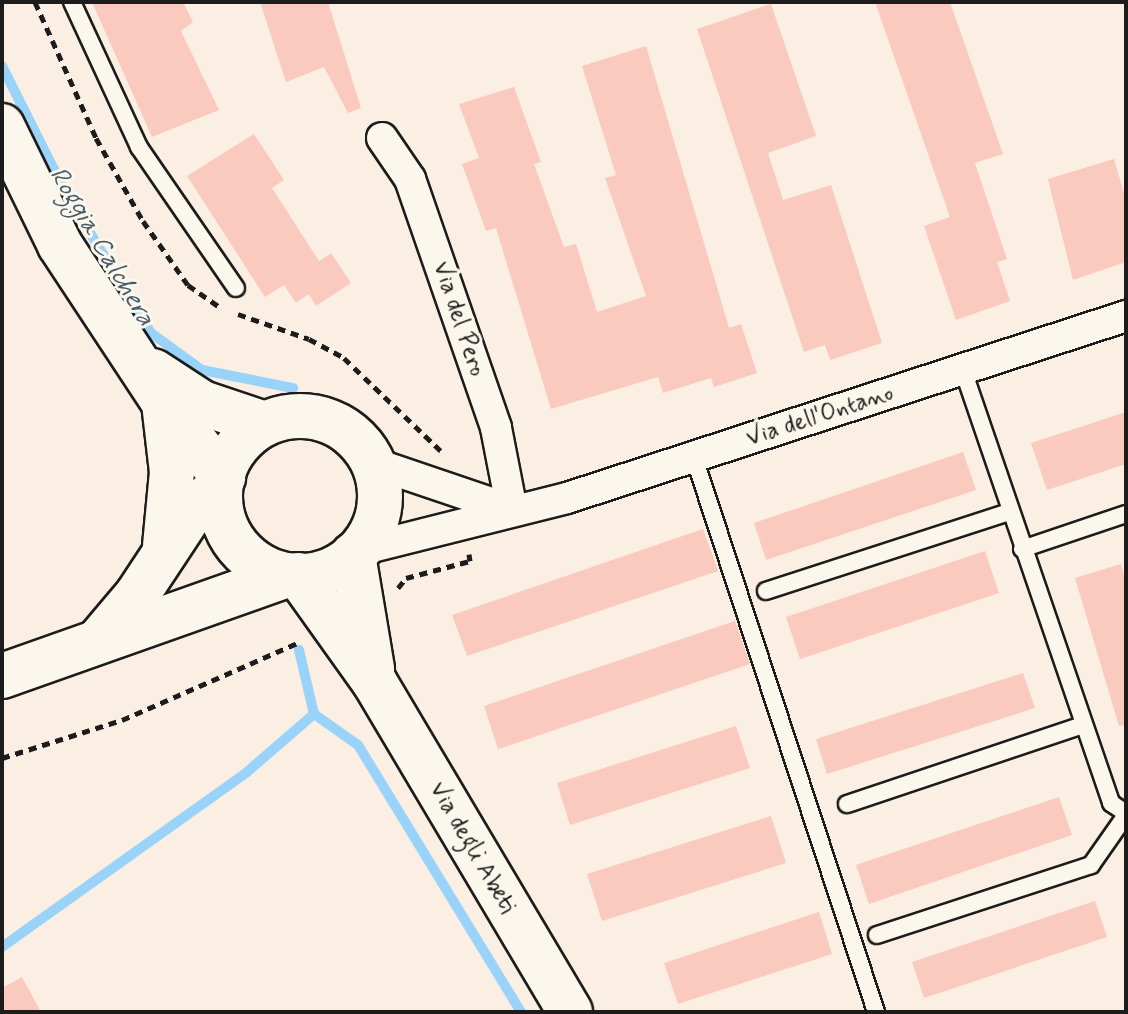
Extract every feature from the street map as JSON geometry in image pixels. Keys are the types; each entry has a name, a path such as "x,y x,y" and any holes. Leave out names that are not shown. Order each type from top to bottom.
{"street":[{"path":"2,126 60,245 164,403 221,482 229,534 244,553 292,575"},
{"name":"Via del Pero","path":"382,138 410,179 496,428 512,510"},
{"name":"Via dell'Ontano","path":"356,552 567,498 1126,316"},
{"path":"136,358 202,403 265,424"},
{"path":"164,403 172,472 165,546"},
{"path":"100,639 137,595 165,546 221,482 243,439 265,424 303,417 339,426 373,463 512,510"},
{"path":"2,676 100,639 292,575 339,566 356,552 380,508 373,463"},
{"name":"Via degli Abeti","path":"356,552 375,683"},
{"name":"Via degli Abeti","path":"292,575 375,683 570,1012"}],"lane":[{"path":"72,2 139,147 236,288"},
{"path":"877,935 1091,865 1126,814 1111,803 963,370"},
{"path":"694,457 876,1012"},
{"path":"766,591 1009,512"},
{"path":"1022,549 1126,514"},
{"path":"847,804 1083,725"}],"path":[{"path":"35,2 96,138 143,221 188,285 215,306 309,339 344,358 431,439 459,472 461,493"},
{"path":"393,593 406,578 470,561 464,523"},
{"path":"2,758 122,720 294,642 306,643"}],"building":[{"path":"92,2 183,2 193,22 181,31 219,110 152,137"},
{"path":"260,2 328,2 361,108 348,113 324,67 286,82"},
{"path":"875,2 950,2 1003,154 975,163 1007,259 997,262 1010,301 956,320 924,226 950,217"},
{"path":"771,4 816,136 768,153 783,200 831,185 882,343 830,360 825,345 804,352 697,29"},
{"path":"646,46 729,328 741,324 757,373 714,387 711,378 663,393 658,377 551,409 496,228 486,231 462,164 479,158 459,104 514,87 541,162 534,164 564,247 576,244 597,312 646,296 605,178 616,175 582,66"},
{"path":"254,134 284,180 272,188 319,261 331,253 351,283 316,306 309,294 296,303 284,285 265,297 187,176"},
{"path":"1114,159 1126,200 1126,262 1073,280 1048,179"},
{"path":"1126,412 1126,464 1047,490 1031,443"},
{"path":"963,452 976,490 766,560 754,523"},
{"path":"703,529 718,571 467,656 452,615"},
{"path":"985,551 999,593 800,659 786,617"},
{"path":"1121,564 1126,582 1126,725 1119,726 1075,578"},
{"path":"735,621 750,664 498,749 484,706"},
{"path":"1023,673 1035,708 827,774 816,739"},
{"path":"736,726 750,768 570,825 557,783"},
{"path":"1059,797 1072,835 869,904 856,865"},
{"path":"771,816 786,863 602,921 587,874"},
{"path":"1095,901 1107,937 924,998 912,962"},
{"path":"819,912 832,954 678,1004 664,963"},
{"path":"22,977 41,1012 2,1012 2,988"}],"waterway":[{"name":"Roggia Calchera","path":"2,66 67,195 151,333 202,370 293,388"},
{"path":"2,947 247,772 314,714 299,650"},
{"path":"314,714 358,745 521,1012"}]}
